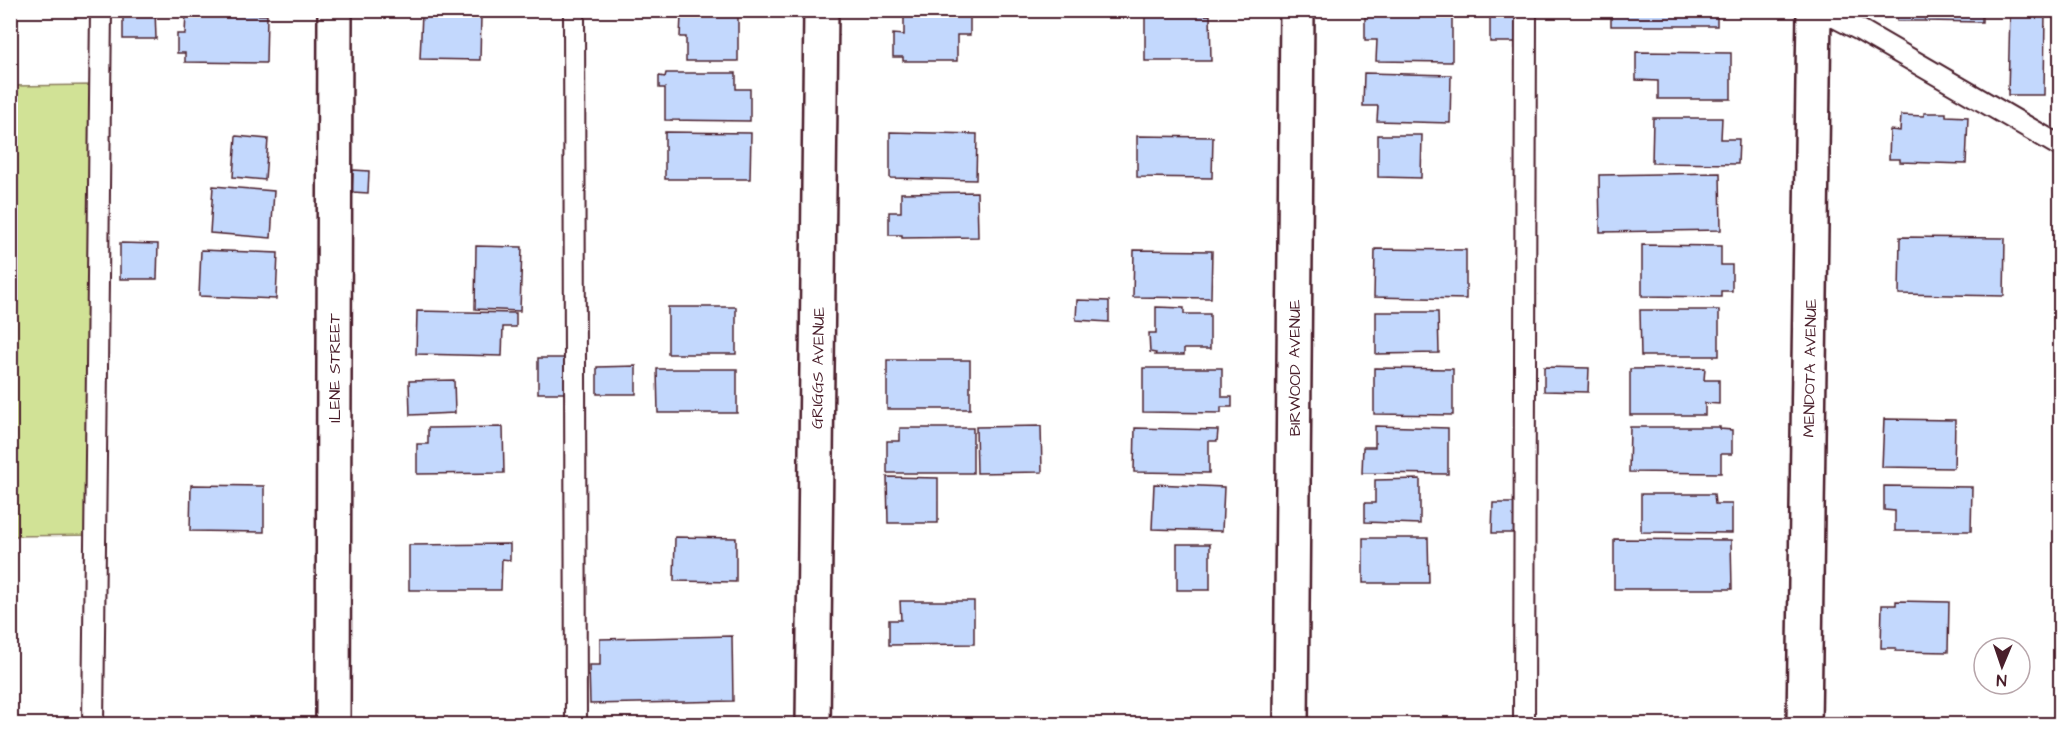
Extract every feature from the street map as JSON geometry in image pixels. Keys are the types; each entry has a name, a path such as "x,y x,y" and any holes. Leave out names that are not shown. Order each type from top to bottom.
{"street":[{"name":"ILENE STREET","path":"333,724 335,10"},
{"name":"GRIGGS AVENUE","path":"813,724 821,10"},
{"name":"BIRWOOD AVENUE","path":"1291,724 1297,10"},
{"name":"MENDOTA AVENUE","path":"1804,724 1814,10"}],"lane":[{"path":"93,724 100,10"},
{"path":"574,10 576,724"},
{"path":"1524,724 1526,10"},
{"path":"1821,10 1860,30 2061,146"}],"green space":[{"path":"95,85 97,535 11,536 10,86"}],"building":[{"path":"123,10 155,10 156,39 123,39"},
{"path":"1490,10 1523,10 1524,42 1490,42"},
{"path":"1611,10 1717,10 1717,26 1611,26"},
{"path":"1898,10 1925,10 1925,21 1897,21"},
{"path":"1925,10 1982,10 1982,22 1925,21"},
{"path":"2010,10 2045,10 2044,95 2008,95"},
{"path":"186,13 267,15 266,63 185,62 185,53 177,53 177,34 185,34"},
{"path":"422,13 481,15 480,60 420,59"},
{"path":"1210,15 1211,61 1145,61 1145,16"},
{"path":"1365,15 1452,16 1452,62 1376,61 1377,40 1365,40"},
{"path":"681,16 738,16 738,61 686,61 686,37 680,37"},
{"path":"904,16 970,17 970,35 957,35 957,61 903,61 903,57 893,57 893,34 904,35"},
{"path":"1636,52 1731,53 1731,99 1658,99 1658,81 1636,80"},
{"path":"666,73 736,73 736,89 750,89 750,121 665,120 665,88 659,88 659,76 665,77"},
{"path":"1364,73 1451,75 1450,123 1377,121 1378,106 1363,106"},
{"path":"1924,113 1946,113 1946,116 1968,117 1966,164 1900,162 1900,159 1889,159 1890,130 1900,131 1901,115 1924,116"},
{"path":"1653,118 1722,118 1721,139 1739,139 1738,164 1652,163"},
{"path":"665,132 751,133 750,179 665,179"},
{"path":"890,132 977,134 976,180 890,178"},
{"path":"1378,135 1422,135 1421,178 1378,177"},
{"path":"236,136 268,139 265,180 233,177"},
{"path":"1137,136 1213,137 1212,178 1137,177"},
{"path":"353,170 369,171 368,193 352,192"},
{"path":"1720,173 1721,230 1600,232 1599,175"},
{"path":"213,186 274,191 271,238 210,233"},
{"path":"977,192 978,237 902,238 902,235 889,235 889,212 901,212 901,193"},
{"path":"1900,237 2005,238 2004,296 1899,294"},
{"path":"120,243 158,244 157,279 120,279"},
{"path":"1642,245 1721,246 1721,265 1732,265 1732,291 1721,291 1721,297 1642,296"},
{"path":"476,246 522,247 520,311 475,309"},
{"path":"1375,249 1466,250 1466,299 1374,297"},
{"path":"201,250 278,253 276,299 199,296"},
{"path":"1134,250 1212,251 1211,298 1133,297"},
{"path":"1077,300 1109,301 1109,322 1076,320"},
{"path":"668,307 736,307 736,354 668,354"},
{"path":"1156,307 1184,308 1184,314 1210,314 1210,349 1184,349 1184,355 1155,355 1156,353 1150,352 1149,333 1156,333"},
{"path":"1640,310 1719,310 1719,356 1641,356"},
{"path":"417,311 516,313 516,327 503,327 502,356 416,354"},
{"path":"1376,312 1438,312 1439,353 1376,354"},
{"path":"538,358 568,358 568,393 538,393"},
{"path":"887,360 970,360 970,409 887,409"},
{"path":"636,366 636,394 597,394 597,367"},
{"path":"1544,367 1589,368 1588,392 1544,391"},
{"path":"1143,368 1222,368 1222,397 1232,397 1232,407 1221,407 1221,413 1143,412"},
{"path":"1374,368 1453,369 1453,415 1374,414"},
{"path":"1705,368 1704,380 1719,380 1719,404 1705,403 1705,415 1630,415 1630,369"},
{"path":"657,369 737,369 737,413 658,413"},
{"path":"454,380 455,413 410,415 409,381"},
{"path":"1884,419 1955,420 1954,468 1882,467"},
{"path":"1041,426 1042,472 977,473 976,427"},
{"path":"1375,426 1448,428 1448,474 1362,473 1363,447 1375,447"},
{"path":"503,427 504,473 417,474 417,444 428,444 428,428"},
{"path":"1630,427 1720,427 1720,429 1732,430 1732,454 1721,454 1721,473 1629,472"},
{"path":"900,428 973,428 973,473 887,473 887,441 900,441"},
{"path":"1135,428 1218,430 1217,441 1209,441 1209,473 1134,472"},
{"path":"887,477 938,478 938,523 888,523"},
{"path":"1420,479 1420,524 1365,522 1365,503 1375,503 1375,480"},
{"path":"1154,484 1224,487 1222,531 1152,529"},
{"path":"191,485 264,486 264,532 190,531"},
{"path":"1884,486 1972,487 1971,531 1895,531 1895,511 1884,510"},
{"path":"1641,494 1714,494 1715,504 1732,504 1732,533 1641,532"},
{"path":"1493,503 1518,503 1517,533 1492,533"},
{"path":"675,537 736,538 736,582 674,581"},
{"path":"1363,538 1428,538 1429,583 1363,583"},
{"path":"1614,539 1731,540 1732,589 1614,589"},
{"path":"510,544 510,560 502,559 501,590 409,590 409,545"},
{"path":"1177,544 1210,544 1210,590 1177,590"},
{"path":"900,601 974,601 974,644 889,645 889,620 901,620"},
{"path":"1896,601 1949,602 1948,652 1895,651 1896,648 1881,648 1882,605 1896,605"},
{"path":"732,636 733,701 590,704 589,665 600,665 600,639"}]}
